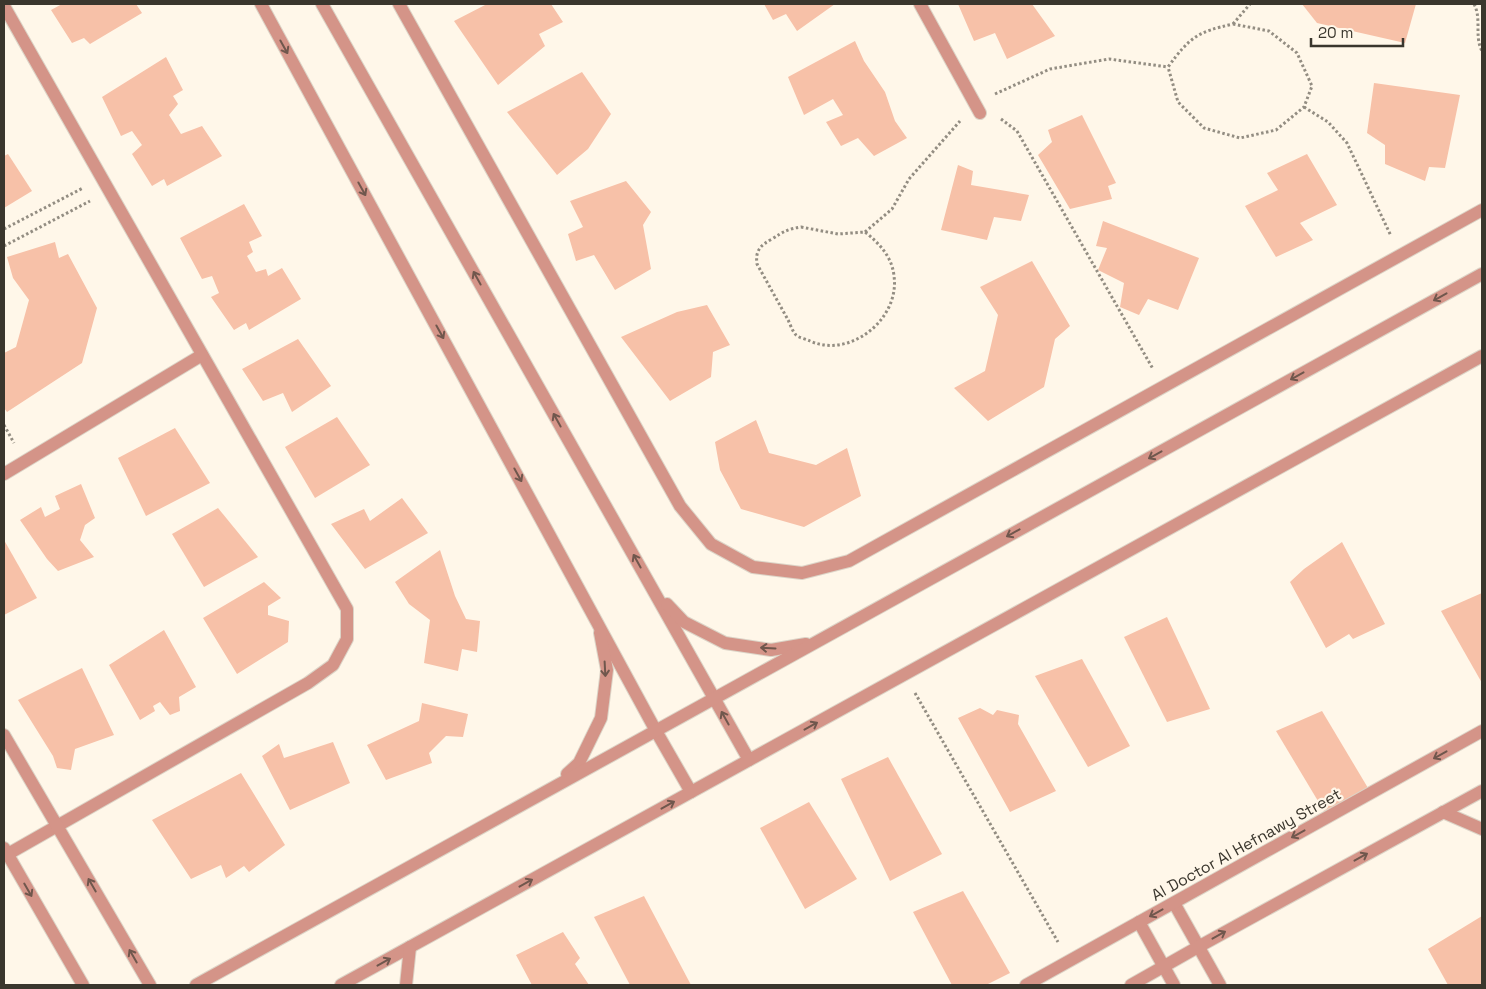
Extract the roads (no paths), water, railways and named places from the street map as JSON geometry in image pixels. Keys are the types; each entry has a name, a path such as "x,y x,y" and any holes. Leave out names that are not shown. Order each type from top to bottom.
{"street":[{"path":"261,4 656,731 691,792"},
{"path":"322,4 750,760"},
{"path":"399,4 680,506 711,544 754,567 802,573 849,560 1482,210"},
{"path":"920,4 980,113"},
{"path":"4,6 347,609 347,639 333,665 308,683 57,826 6,851 83,985"},
{"path":"196,985 1482,274"},
{"path":"4,474 202,354"},
{"path":"341,985 1482,356"},
{"path":"652,588 684,622 725,642 771,650 816,642"},
{"path":"542,794 579,763 601,718 606,670 597,621"},
{"name":"Al Doctor Al Hefnawy Street","path":"1026,985 1482,731"},
{"path":"4,735 150,985"},
{"path":"1131,985 1482,791"},
{"path":"1443,812 1482,829"},
{"path":"1174,903 1220,985"},
{"path":"1139,922 1174,985"},
{"path":"406,985 410,947"}]}
